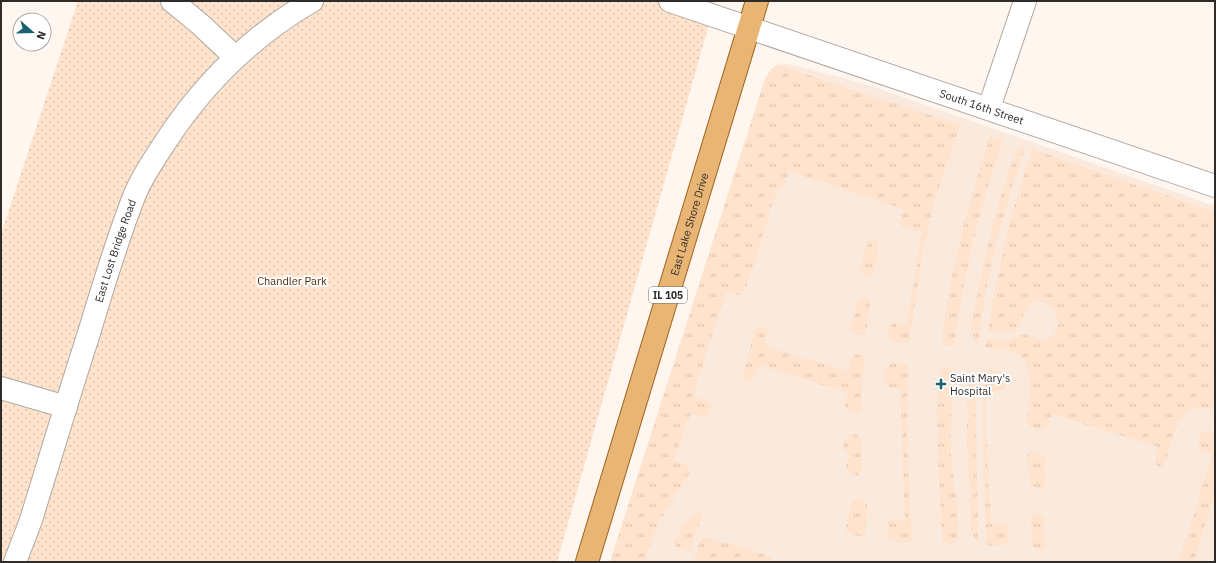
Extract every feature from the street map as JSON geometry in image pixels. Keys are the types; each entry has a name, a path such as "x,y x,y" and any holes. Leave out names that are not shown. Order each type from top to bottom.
{"main road":[{"name":"East Lake Shore Drive","path":"587,562 757,1"}],"street":[{"path":"172,1 201,25 235,57"},
{"name":"East Lost Bridge Road","path":"15,562 31,520 112,259 136,193 154,158 181,117 208,85 235,57 263,33 312,1"},
{"path":"670,1 748,28"},
{"path":"989,108 1025,1"},
{"name":"South 16th Street","path":"748,28 989,108 1215,186"},
{"path":"1,388 66,407"}],"shaded area":[{"name":"Saint Mary's Hospital","path":"781,63 794,65 868,85 1215,206 1215,562 610,562 765,79 771,69"}],"green space":[{"name":"Chandler Park","path":"78,1 708,1 715,3 557,562 1,562 1,234"},
{"path":"778,65 960,125 934,203 922,254 909,343 898,342 892,339 888,333 888,328 894,323 907,324 922,232 902,227 900,223 904,209 789,171 783,189 777,190 745,292 741,295 726,292 693,396 710,402 712,406 707,417 690,414 674,460 688,466 690,472 658,524 644,562 610,562 765,79 771,69"},
{"path":"990,136 1003,141 980,214 963,289 955,340 951,346 944,345 942,338 955,261 974,186"},
{"path":"1023,144 1025,148 1009,196 990,270 978,346 972,336 971,325 986,252 1000,198 1009,171 1015,156"},
{"path":"1032,149 1215,212 1215,410 1202,408 1185,414 1175,430 1166,461 1162,466 1157,466 1155,461 1158,447 1052,414 1046,429 1040,430 1030,427 1027,421 1029,374 1026,365 1022,358 1016,353 1008,350 985,348 986,339 1009,340 1024,334 1044,340 1051,338 1057,327 1057,320 1052,307 1046,303 1033,301 1029,304 1017,328 1003,333 988,332 1006,239"},
{"path":"871,239 876,239 878,253 876,265 872,274 869,276 861,272 860,267 868,241"},
{"path":"864,297 870,302 867,331 864,336 851,332 850,327 859,301"},
{"path":"762,326 768,329 765,346 847,371 852,356 855,354 862,355 864,358 861,411 857,414 845,409 848,393 759,365 753,380 749,382 744,380 743,372 755,331"},
{"path":"894,363 908,364 907,438 912,543 891,541 887,535 888,520 905,519 900,389 889,388 884,382 886,368"},
{"path":"943,367 949,368 953,372 951,453 957,503 958,532 957,541 950,545 943,542 942,538 938,448 937,395 939,376"},
{"path":"983,370 1002,373 1006,378 1004,389 1001,391 986,392 986,434 991,524 1005,524 1009,530 1008,541 1001,545 987,546 983,465"},
{"path":"975,373 978,542 975,540 971,532 967,434 968,386 971,375"},
{"path":"1207,430 1215,432 1215,491 1194,562 1179,562 1212,454 1198,449 1197,446 1201,434"},
{"path":"850,434 856,434 862,440 862,470 857,476 846,471 850,453 842,450 845,439"},
{"path":"1030,451 1042,454 1045,457 1045,487 1043,490 1030,485 1027,456"},
{"path":"857,498 863,499 867,504 866,534 862,537 849,533 845,530 852,502"},
{"path":"703,512 690,552 675,546 674,542 689,518"},
{"path":"1033,513 1041,514 1044,518 1045,547 1042,552 1032,546 1031,518"},
{"path":"706,537 770,556 774,562 693,562 700,541"}],"place":[{"name":"Saint Mary's Hospital","path":"941,384"}]}
